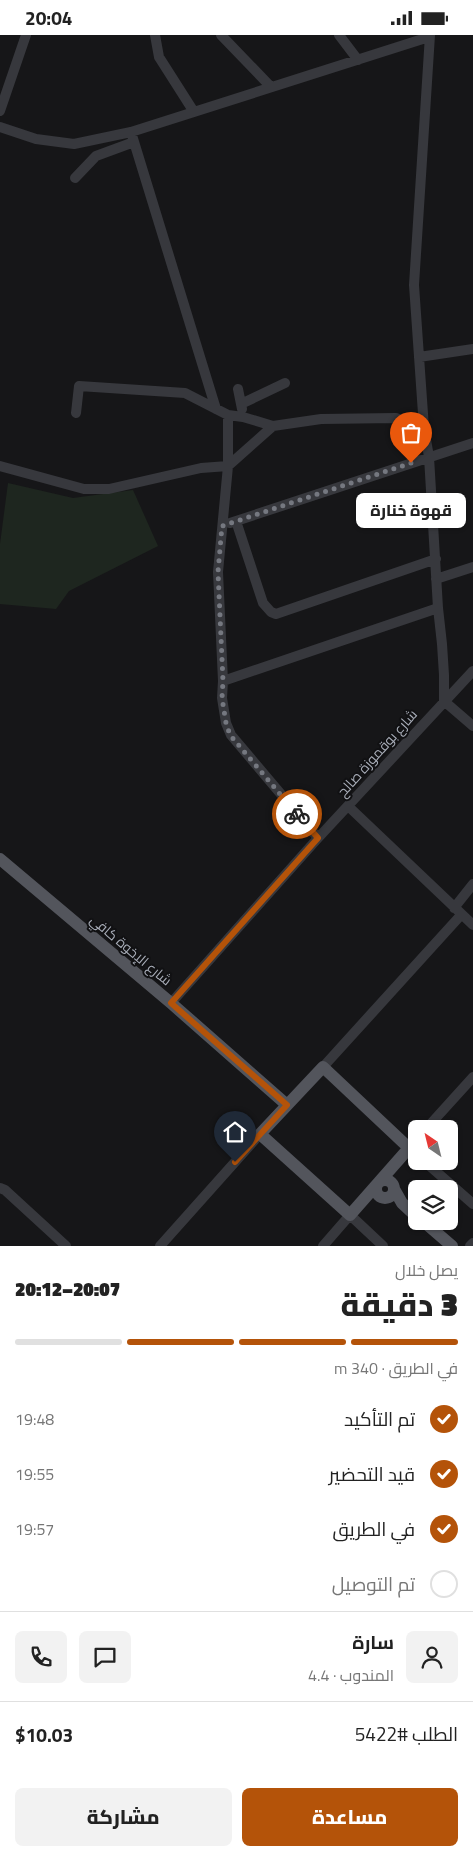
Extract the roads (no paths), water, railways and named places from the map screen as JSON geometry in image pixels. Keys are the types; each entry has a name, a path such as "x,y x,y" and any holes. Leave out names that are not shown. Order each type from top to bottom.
{"main road":[{"name":"شارع الإخوة كافي","path":"0,859 171,1003 287,1105"},
{"path":"408,1142 323,1067 260,1134 350,1215 384,1188 408,1155"},
{"path":"384,1188 408,1209"},
{"path":"433,1230 452,1246"}],"street":[{"path":"0,111 26,35"},
{"path":"155,35 159,57 194,112"},
{"path":"221,35 271,87"},
{"path":"338,35 358,60"},
{"path":"403,35 410,43"},
{"path":"0,127 36,139 74,144 131,132 430,36 414,285 424,428 429,457 444,675 444,701 473,726"},
{"path":"131,132 216,409"},
{"path":"75,177 96,156 134,142"},
{"path":"419,357 473,349"},
{"path":"241,404 285,383"},
{"path":"76,413 79,386 185,393 228,415 243,417 273,426 320,419 396,418 424,428"},
{"path":"238,389 243,417"},
{"path":"228,415 228,466 218,572 223,681 222,698 226,723 230,735 318,838"},
{"path":"0,465 84,489 108,489 200,467 228,466 273,426"},
{"path":"222,526 473,443"},
{"path":"236,521 263,603 270,613 283,613 436,559"},
{"path":"436,579 473,567"},
{"path":"223,681 438,608"},
{"name":"شارع بوقموزة صالح","path":"171,1003 318,838 473,671"},
{"path":"348,806 473,925"},
{"path":"323,1067 457,911 473,884"},
{"path":"434,1120 473,1077"},
{"path":"160,1246 260,1134"},
{"path":"434,1170 473,1204"},
{"path":"0,1188 66,1246"},
{"path":"323,1246 350,1215 383,1246"}],"place":[{"name":"قهوة خنارة","path":"411,463"}]}
